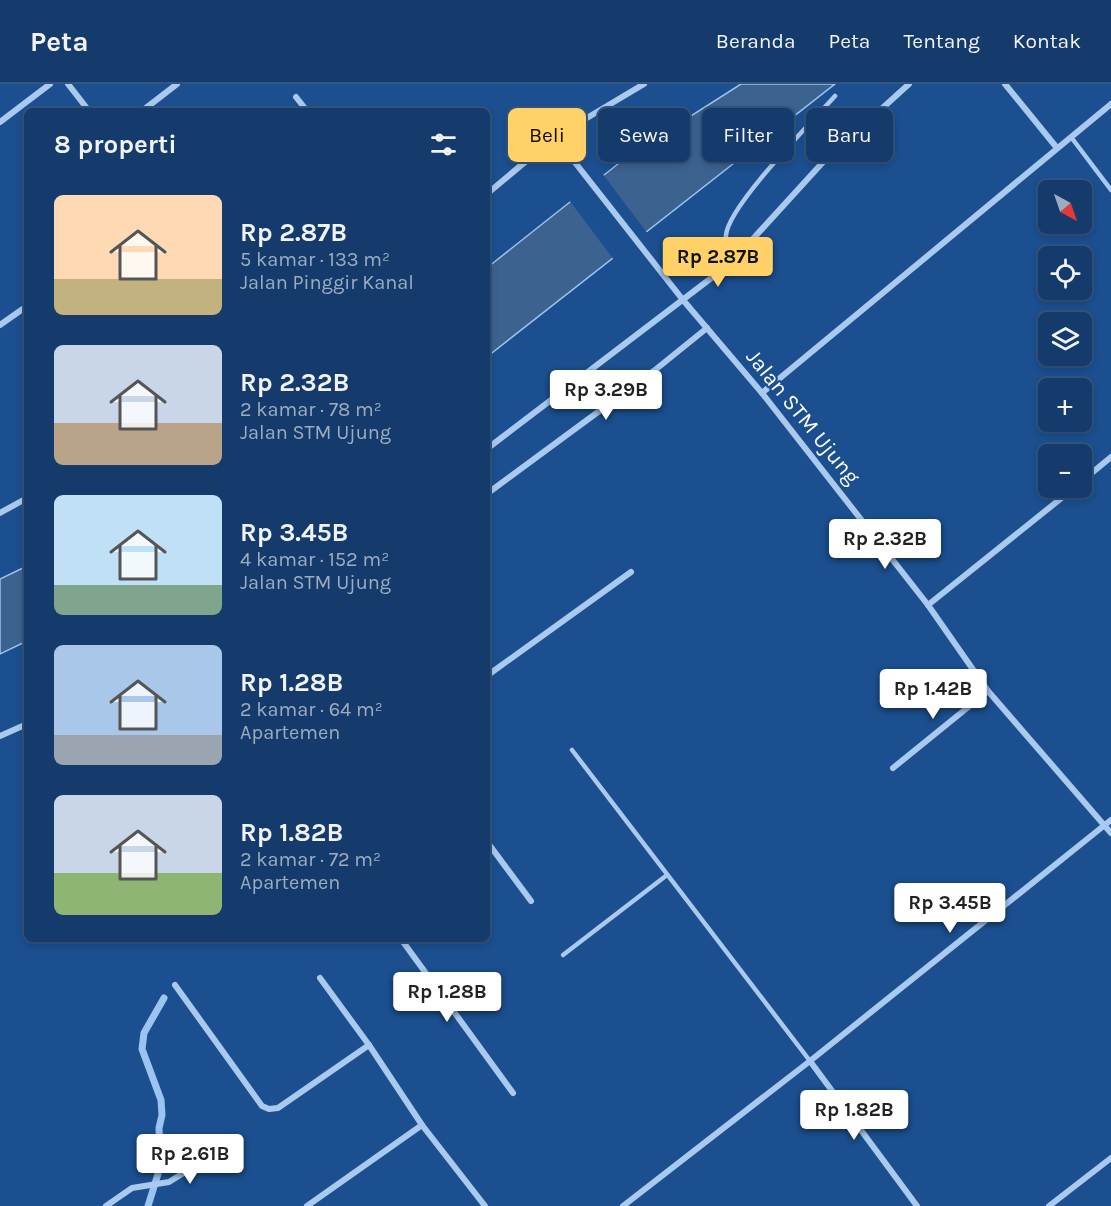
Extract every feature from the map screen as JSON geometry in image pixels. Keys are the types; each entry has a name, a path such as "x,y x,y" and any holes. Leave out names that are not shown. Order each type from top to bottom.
{"street":[{"path":"0,122 50,84"},
{"path":"68,84 87,108"},
{"path":"146,108 177,84"},
{"path":"586,118 644,84"},
{"path":"490,446 731,263 824,161 909,84"},
{"path":"1005,84 1057,148"},
{"path":"296,97 305,108"},
{"path":"762,393 1111,104"},
{"path":"490,191 524,162"},
{"name":"Jalan STM Ujung","path":"574,162 683,300 762,393 928,605 988,691 1111,833"},
{"path":"0,325 24,308"},
{"path":"490,492 655,370 707,328"},
{"path":"1092,473 1111,457"},
{"path":"928,605 1062,498"},
{"path":"0,513 24,500"},
{"path":"490,674 631,572"},
{"path":"894,768 988,691"},
{"path":"0,735 24,724"},
{"path":"623,1206 810,1061 1111,820"},
{"path":"490,846 531,901"},
{"path":"403,942 513,1093"},
{"path":"320,978 369,1045 422,1125 485,1206"},
{"path":"174,985 262,1106 269,1109 278,1108 369,1045"},
{"path":"810,1061 917,1206"},
{"path":"307,1206 422,1125"},
{"path":"1049,1206 1111,1158"},
{"path":"106,1206 132,1188 169,1182 198,1164"}],"lane":[{"path":"731,263 726,237 728,227 738,209 756,185 835,96"},
{"path":"1071,137 1111,190"},
{"path":"572,750 810,1061"},
{"path":"562,955 667,875"}],"water":[{"path":"741,84 835,84 794,116 794,108 703,108"},
{"path":"702,109 702,162 735,162 490,354 490,265 620,162 690,162 690,116"},
{"path":"24,567 24,642 0,654 0,579"}],"pier":[{"path":"602,173 648,234 614,260 569,200"}],"waterway":[{"path":"148,1206 158,1174 159,1128 162,1115 161,1100 142,1049 144,1033 164,998"}]}
